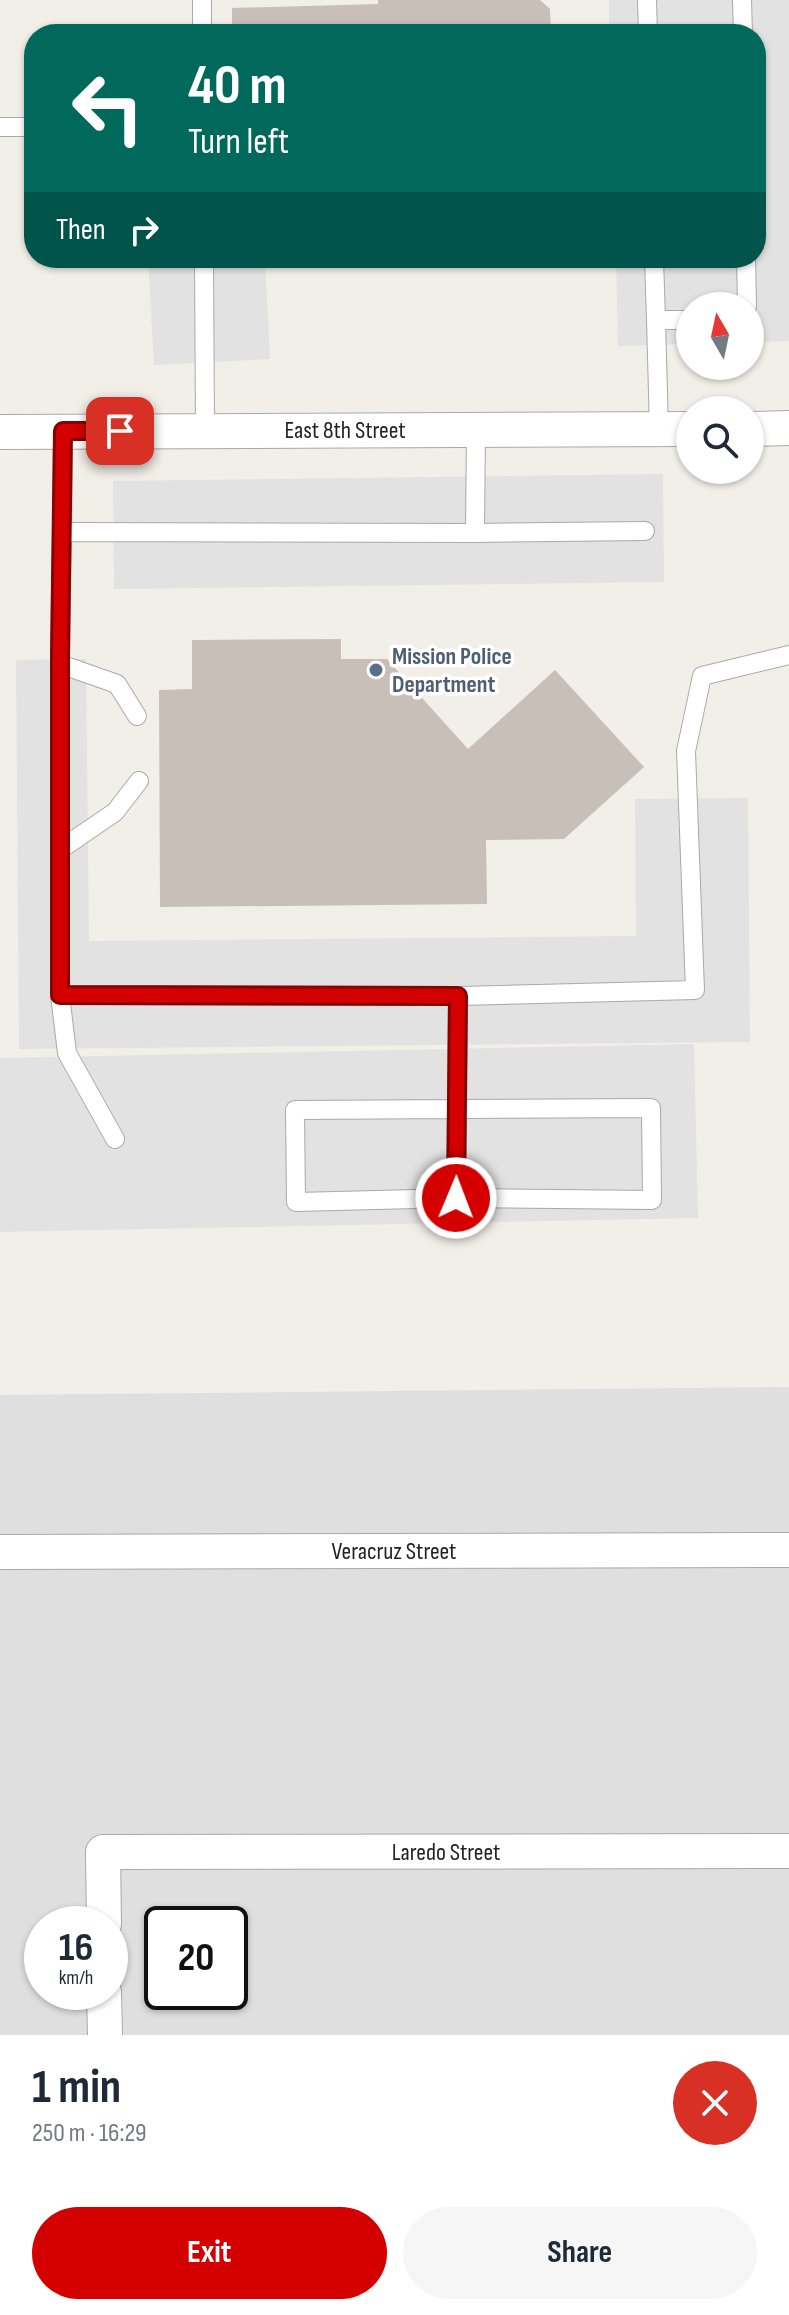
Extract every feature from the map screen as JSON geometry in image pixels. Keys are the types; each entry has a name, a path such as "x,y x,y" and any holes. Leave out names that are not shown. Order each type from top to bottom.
{"street":[{"path":"764,429 789,428"},
{"name":"East 8th Street","path":"0,432 674,429"},
{"name":"Veracruz Street","path":"0,1552 789,1550"},
{"name":"Laredo Street","path":"104,1906 103,1852 789,1851"},
{"path":"104,2010 105,2035"}],"lane":[{"path":"202,0 202,24"},
{"path":"647,0 648,24"},
{"path":"742,0 743,24"},
{"path":"0,127 24,127"},
{"path":"204,268 205,431"},
{"path":"654,268 656,320 674,429"},
{"path":"746,268 747,292"},
{"path":"656,320 676,320"},
{"path":"475,533 476,430"},
{"path":"63,431 60,995 67,1053 115,1139"},
{"path":"62,532 645,531"},
{"path":"60,995 458,996 695,990 686,751 702,676 789,655"},
{"path":"60,664 117,684 137,716"},
{"path":"61,849 115,812 139,781"},
{"path":"456,1198 458,996"},
{"path":"651,1108 652,1200 456,1198 296,1202 295,1110 457,1109 651,1108"}],"shaded area":[{"path":"609,0 789,0 789,341 764,342 764,292 676,292 676,344 618,346 616,268 766,268 766,24 609,24"},
{"path":"149,268 265,268 270,359 154,365"},
{"path":"663,474 664,582 114,589 113,481"},
{"path":"86,659 89,941 636,936 635,799 748,798 750,1042 19,1049 16,660"},
{"path":"694,1044 698,1218 0,1232 0,1058"},
{"path":"789,1387 789,2035 0,2035 0,1395"}],"building":[{"path":"378,0 540,0 550,9 551,24 232,24 232,8 378,4"},
{"path":"341,639 341,659 387,659 468,749 555,670 644,767 564,839 486,840 487,904 160,907 159,690 192,689 192,640"}],"place":[{"name":"Mission Police Department","path":"376,670"}],"route":[{"path":"120,431 63,431 60,995 458,996 456,1198"}]}
